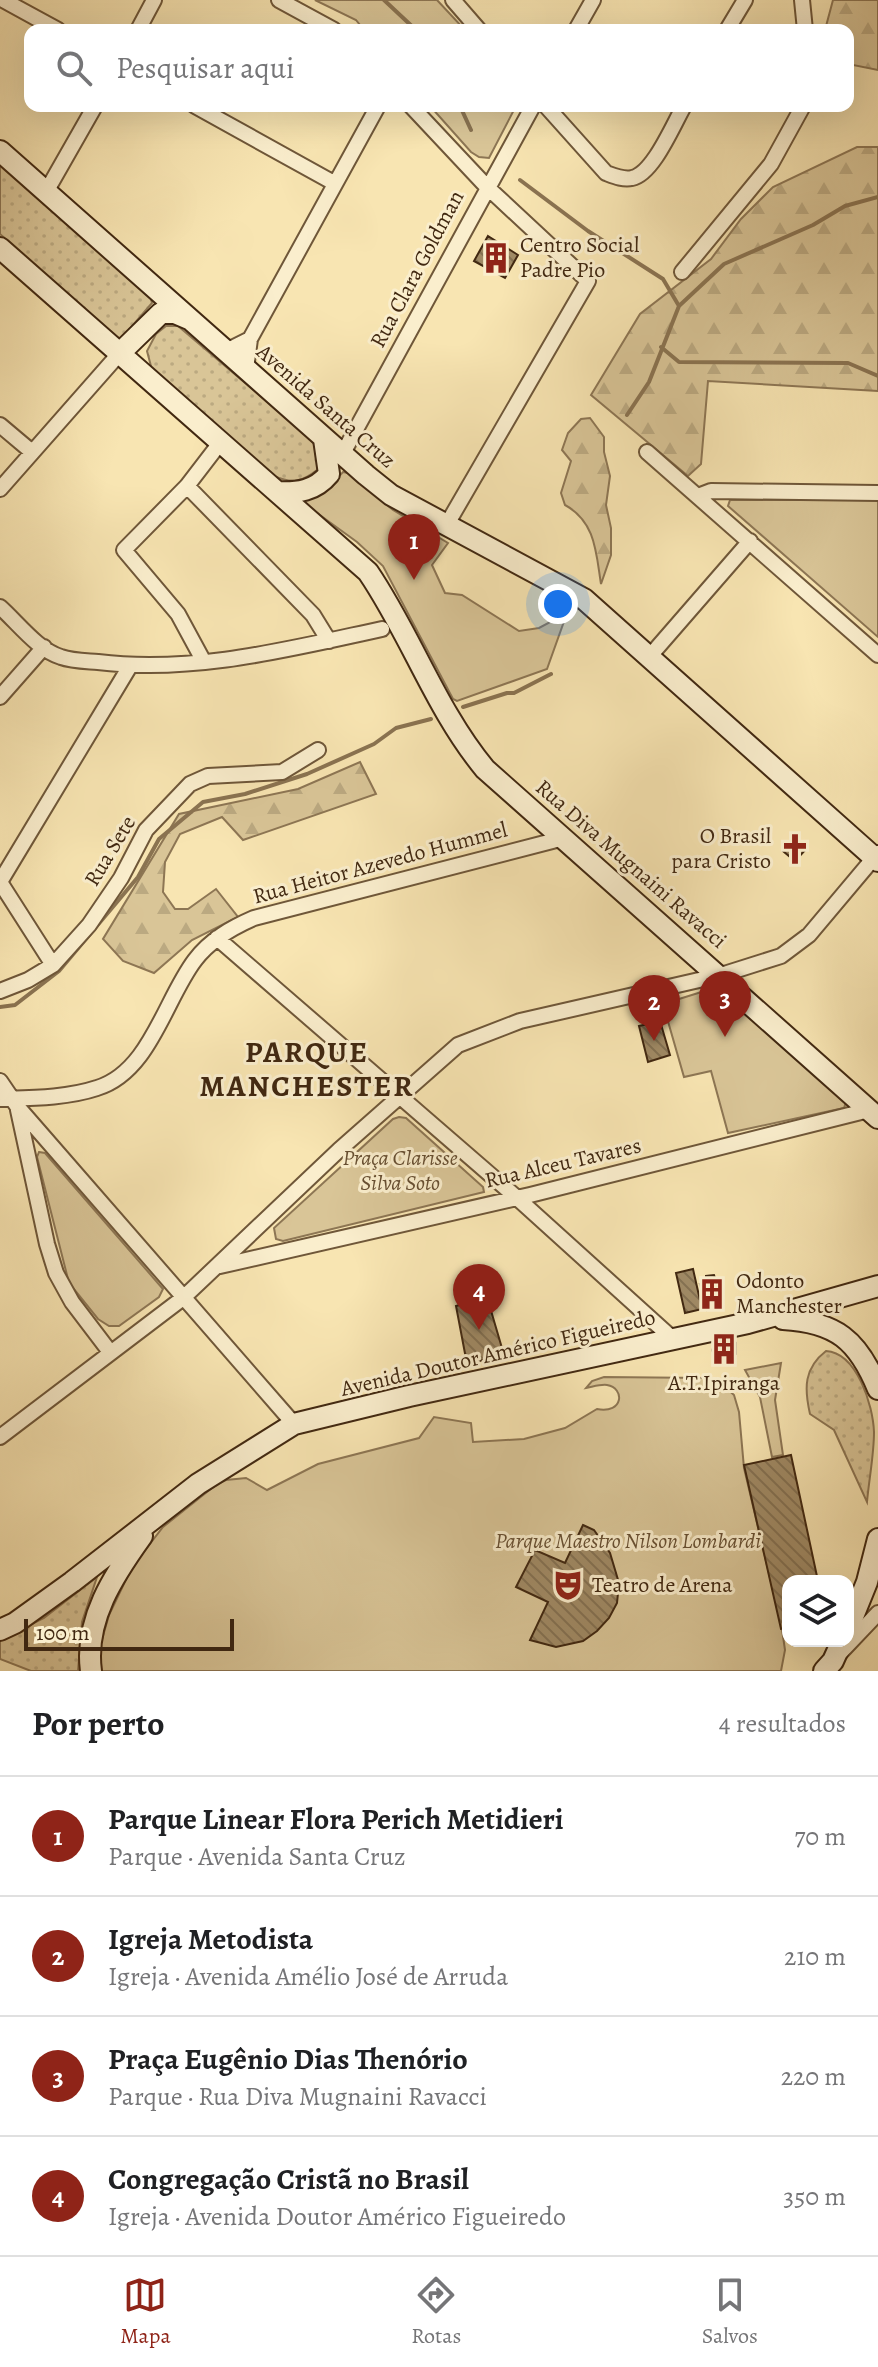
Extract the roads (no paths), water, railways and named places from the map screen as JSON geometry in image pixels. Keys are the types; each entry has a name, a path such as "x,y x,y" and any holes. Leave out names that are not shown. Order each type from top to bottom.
{"main road":[{"name":"Avenida Santa Cruz","path":"0,151 391,495 584,599 877,857"},
{"path":"0,248 368,572 388,621"},
{"path":"119,354 161,313 175,313 192,320"},
{"path":"143,375 140,339 161,313"},
{"path":"324,439 329,474"},
{"path":"277,492 309,489 323,482 342,455"},
{"name":"Rua Diva Mugnaini Ravacci","path":"388,621 467,747 485,769 721,975 874,1114"},
{"name":"Avenida Doutor Américo Figueiredo","path":"0,1630 46,1601 198,1484 294,1424 748,1323 878,1286"},
{"path":"748,1323 800,1320 837,1331 862,1356 878,1389"},
{"name":"Avenida Doutor Américo Figueiredo","path":"91,1671 93,1632 101,1602 116,1573 153,1519"},
{"path":"854,1614 867,1582 878,1539"},
{"path":"828,1666 839,1647"}],"street":[{"path":"3,0 47,24"},
{"path":"141,24 154,0"},
{"path":"279,0 323,24"},
{"path":"453,0 474,24"},
{"path":"579,24 593,0"},
{"path":"731,24 745,0"},
{"path":"802,0 804,24"},
{"path":"46,192 92,112"},
{"path":"206,112 334,183"},
{"path":"246,369 250,339 375,112"},
{"path":"417,112 487,187 588,281 446,526"},
{"name":"Rua Clara Goldman","path":"342,455 530,112"},
{"path":"551,112 606,173 620,178 632,178 650,165 681,112"},
{"path":"682,272 771,164 800,112"},
{"path":"226,351 250,339"},
{"path":"0,489 119,354"},
{"path":"0,425 32,452"},
{"path":"204,662 178,614 124,550 187,486 220,443"},
{"path":"647,452 878,655"},
{"path":"187,486 313,615 329,641"},
{"path":"698,496 711,491 878,493"},
{"path":"650,656 750,541"},
{"path":"0,607 44,647 61,657 130,666 168,667 329,641 388,621"},
{"path":"0,697 44,647"},
{"path":"53,965 0,882 130,666"},
{"name":"Rua Sete","path":"0,991 28,980 53,965 89,925 121,878 146,830 190,784 208,776 282,772 318,750"},
{"name":"Rua Heitor Azevedo Hummel","path":"10,1101 100,1088 117,1077 142,1053 193,962 217,938 254,918 564,838"},
{"path":"0,1437 183,1298 339,1150 458,1045 520,1021 721,975 781,956 809,935 877,857"},
{"path":"217,938 516,1197 673,1339"},
{"path":"0,1081 26,1147 56,1273 72,1302 110,1352"},
{"path":"26,1147 35,1126 33,1097"},
{"path":"10,1101 294,1424"},
{"name":"Rua Alceu Tavares","path":"220,1266 874,1114"},
{"path":"643,1346 651,1336 650,1318"},
{"path":"828,1666 878,1613"}],"waterway":[{"path":"384,0 410,24"},
{"path":"463,112 471,130"},
{"path":"520,180 588,231 663,279 679,306"},
{"path":"627,415 649,382 679,306 724,264 813,225 845,206 878,197"},
{"path":"661,347 679,362 848,363 878,376"},
{"path":"463,707 514,693 551,674"},
{"path":"0,1007 15,1005 59,971 138,877 159,839 203,802 245,794 307,774 374,744 396,728 431,719"}],"place":[{"name":"Centro Social Padre Pio","path":"496,258"},
{"name":"Parque Linear Flora Perich Metidieri","path":"414,580"},
{"name":"O Brasil para Cristo","path":"795,849"},
{"name":"Praça Eugênio Dias Thenório","path":"725,1037"},
{"name":"Igreja Metodista","path":"654,1041"},
{"name":"Odonto Manchester","path":"712,1294"},
{"name":"Congregação Cristã no Brasil","path":"479,1330"},
{"name":"A.T.Ipiranga","path":"724,1349"},
{"name":"Teatro de Arena","path":"568,1585"}],"district":[{"name":"PARQUE MANCHESTER","path":"307,1069"}],"park label":[{"name":"Praça Clarisse Silva Soto","path":"400,1170"},
{"name":"Parque Maestro Nilson Lombardi","path":"628,1541"}]}
